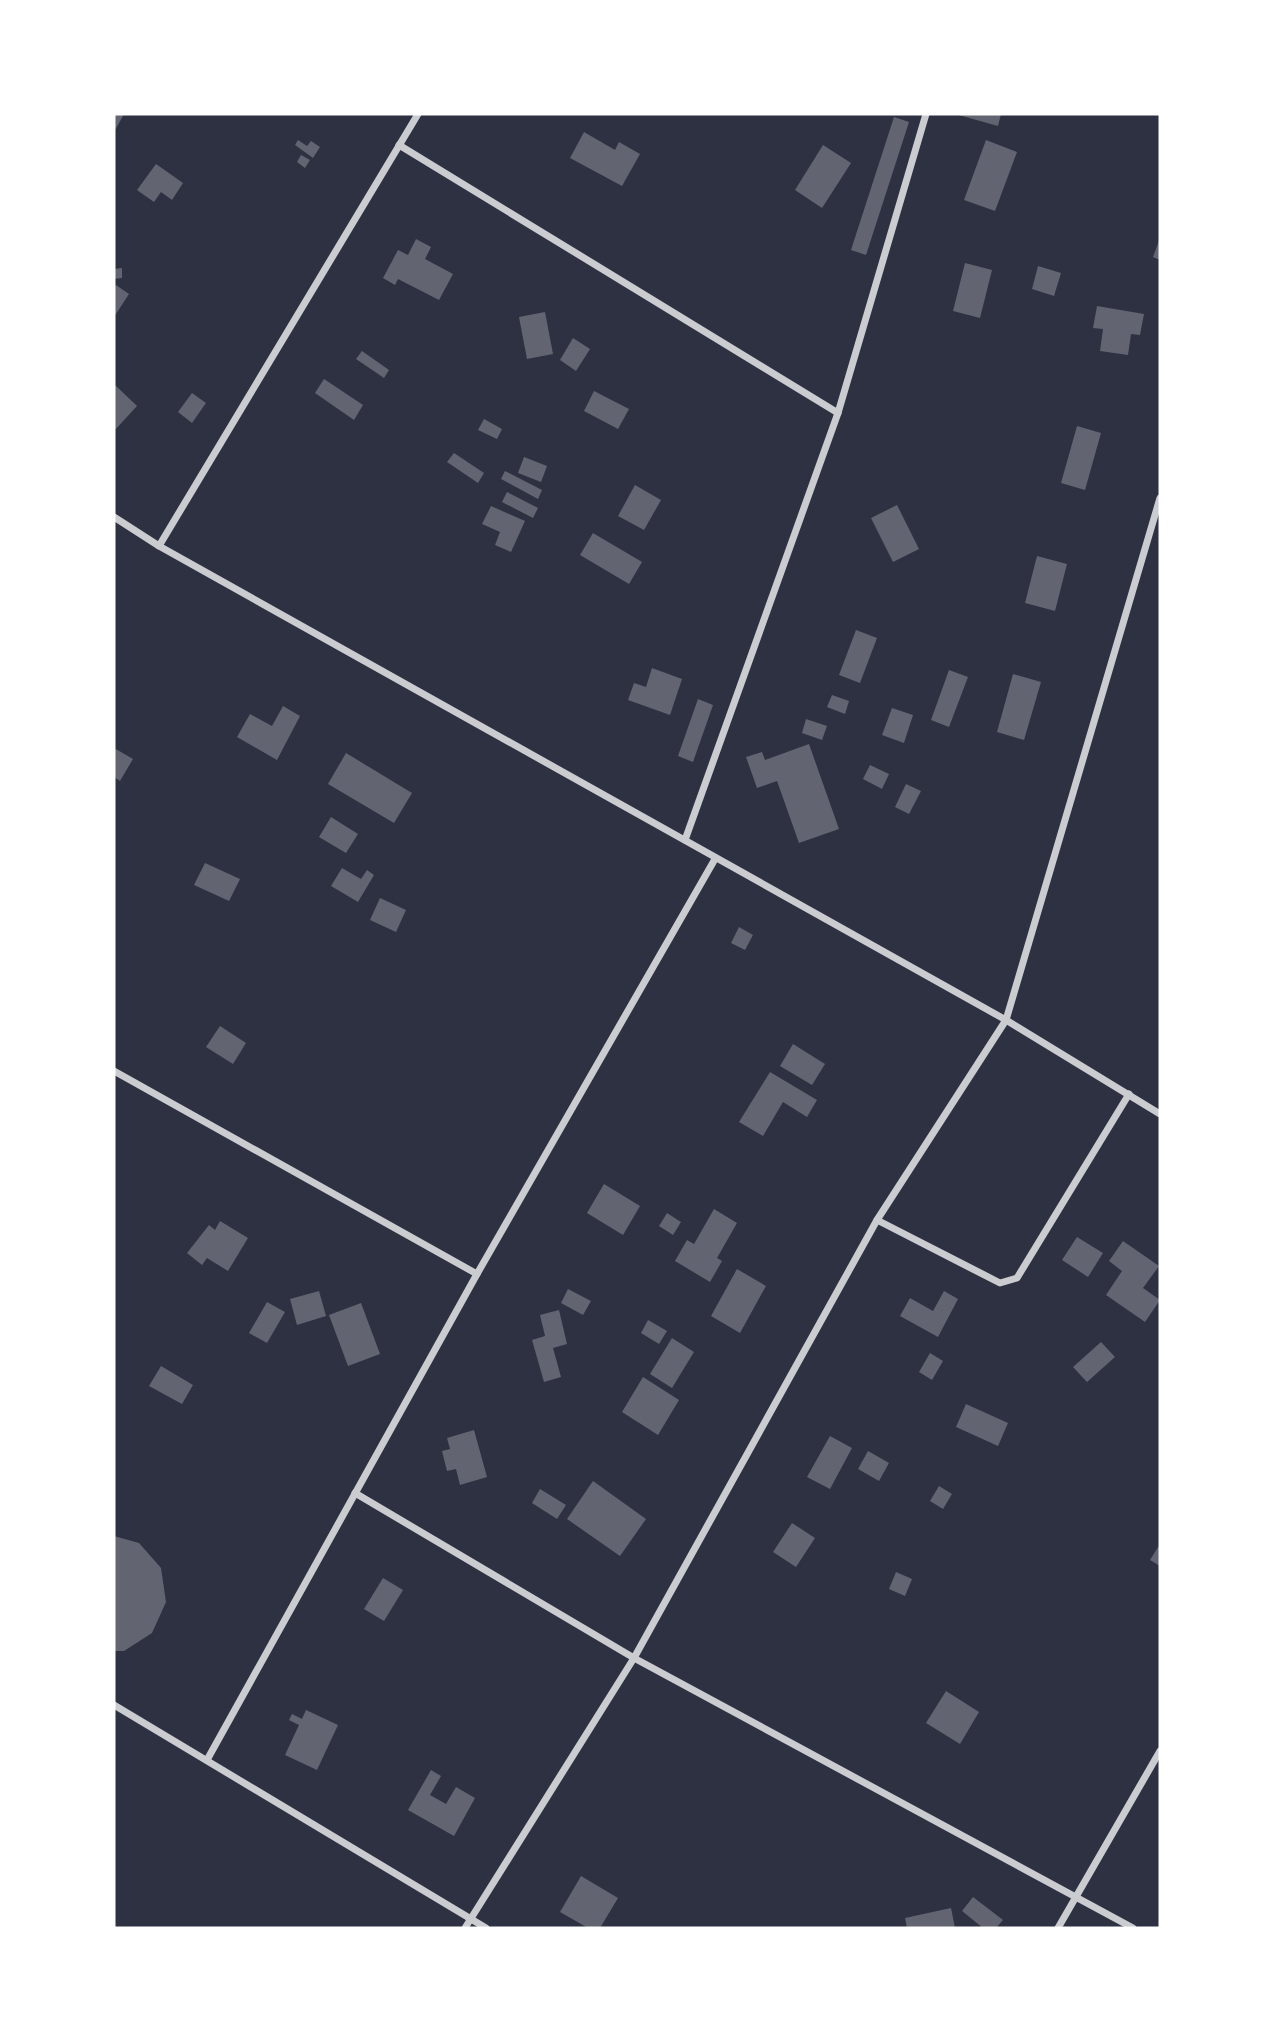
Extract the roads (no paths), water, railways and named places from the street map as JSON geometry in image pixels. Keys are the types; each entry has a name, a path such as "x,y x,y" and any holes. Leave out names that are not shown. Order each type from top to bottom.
{"street":[{"path":"159,546 418,114"},
{"path":"685,840 838,413 926,114"},
{"path":"399,145 838,413"},
{"path":"465,1928 634,1658 877,1220 1006,1020 1160,498"},
{"path":"114,517 159,546 1006,1020 1160,1114"},
{"path":"206,1760 477,1275 715,859"},
{"path":"114,1071 477,1275"},
{"path":"877,1220 1000,1283 1017,1278 1129,1094"},
{"path":"355,1493 634,1658 1133,1928"},
{"path":"114,1705 486,1928"},
{"path":"1058,1928 1160,1751"}]}
